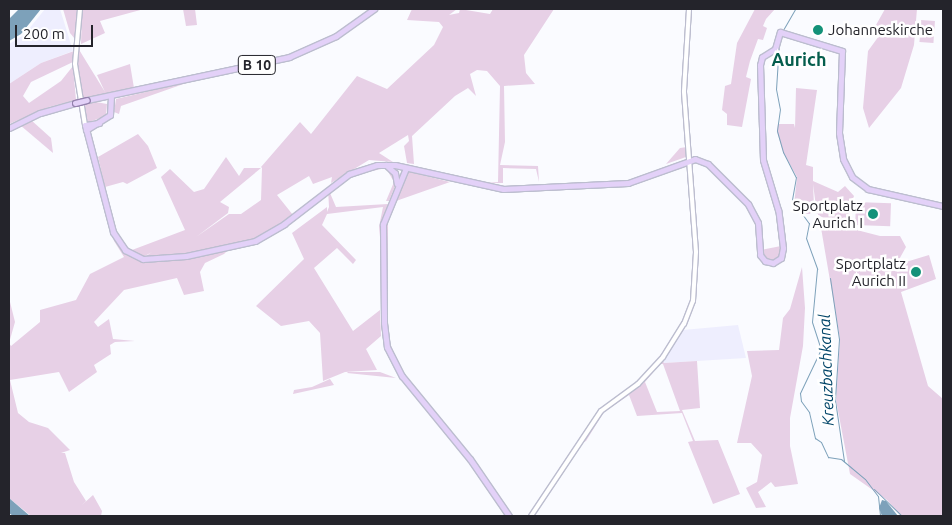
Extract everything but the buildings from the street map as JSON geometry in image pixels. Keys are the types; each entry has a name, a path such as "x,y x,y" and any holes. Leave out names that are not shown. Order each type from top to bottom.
{"main road":[{"name":"B 10","path":"9,128 40,112 75,103 294,55 336,36 374,9"},
{"path":"112,111 99,123 86,127 115,237 129,253 148,260 186,256 255,241 284,224 350,174 382,164 404,167 503,189 628,183 690,160 706,163 746,202 758,223 761,257 769,263 779,260 783,248 780,223 763,160 760,65 762,58 775,49 782,32 839,48 844,54 839,127 843,159 852,177 868,189 943,206"},
{"path":"110,96 112,111"},
{"path":"110,96 112,111"},
{"path":"100,98 110,105"},
{"path":"382,164 394,171 398,185"},
{"path":"404,167 386,210 382,232 384,323 389,354 402,376 470,459 509,516"}],"street":[{"path":"80,9 75,64 86,127"},
{"path":"531,516 598,414 655,367 684,324 695,292 690,160 684,95 689,9"}],"shaded area":[{"path":"45,9 60,9 73,51 41,63 9,84 9,44 24,35"},
{"path":"63,9 77,9 75,39 70,33"},
{"path":"82,9 144,9 100,21 105,33 81,44"},
{"path":"183,9 195,9 197,25 186,26"},
{"path":"412,9 457,9 449,15 459,13 460,9 490,14 493,9 554,9 524,55 526,73 535,84 504,86 505,142 500,165 538,166 539,182 536,169 503,168 503,183 486,183 498,182 500,86 487,71 477,70 470,74 476,96 468,88 455,96 412,136 414,164 407,163 404,146 409,141 408,135 379,153 393,162 369,160 331,183 332,177 313,184 309,176 277,195 293,215 254,240 234,244 224,254 205,263 200,272 204,291 184,295 177,278 124,290 94,322 98,327 109,319 113,339 135,341 115,342 110,345 111,354 94,365 97,372 69,392 59,372 10,380 18,413 29,422 48,428 70,450 61,453 65,453 74,482 86,501 82,505 93,495 102,511 101,516 31,516 9,498 9,343 11,346 40,322 40,310 76,300 90,274 124,257 114,241 109,223 120,247 140,260 152,252 143,257 130,252 132,250 185,230 161,177 170,169 194,192 204,189 226,157 239,176 244,168 261,168 220,202 229,207 228,213 196,237 229,214 241,214 261,200 262,168 261,167 300,122 311,134 357,76 387,89 434,45 443,27 439,22 407,20"},
{"path":"755,9 775,9 766,19 763,26 767,28 763,40 758,39 750,61 746,77 751,79 742,127 727,125 727,114 722,110 725,86 731,84 737,43"},
{"path":"885,9 917,9 914,45 901,88 869,128 863,108 868,51 884,29 876,25"},
{"path":"921,20 935,21 933,43 919,42"},
{"path":"78,48 105,92 97,75 130,64 134,88 80,99 76,63"},
{"path":"74,51 73,62 31,82 23,96 29,103 61,81 73,66 76,100 49,107 9,124 9,84 41,63"},
{"path":"192,81 121,106 119,114 114,112 116,99"},
{"path":"796,88 817,90 806,165 813,167 813,181 838,192 845,186 854,196 846,221 849,228 880,236 900,236 906,247 896,265 929,255 936,279 901,292 928,386 943,399 943,516 901,516 887,500 850,474 836,400 840,339 820,222 825,219 817,214 813,184 814,206 810,214 803,214 794,205 797,177 783,152 777,131 778,124 794,124 795,128"},
{"path":"90,101 107,104 106,116 89,122 86,119 82,103"},
{"path":"31,120 51,138 53,153 20,125"},
{"path":"138,134 148,146 157,168 127,184 123,182 105,187 98,157"},
{"path":"687,147 686,157 666,164 680,148"},
{"path":"384,166 394,173 396,184 389,201 386,201 394,182 386,168 354,175 330,193 336,207 388,204 383,218 381,247 379,227 383,207 327,214 322,225 356,260 353,264 337,248 314,268 353,331 380,310 381,336 366,349 377,370 345,372 323,381 320,333 309,321 281,326 256,306 304,259 292,233 327,207 327,212 329,207 328,189 345,178 365,169"},
{"path":"406,171 450,182 396,201 388,219 388,325 390,343 402,372 390,352 386,333 384,233 389,206"},
{"name":"Sportplatz Aurich I","path":"856,202 891,203 890,226 855,225"},
{"path":"781,246 780,256 773,261 764,258 761,250"},
{"path":"802,267 805,308 803,346 790,418 790,446 798,484 775,487 771,482 758,492 766,507 756,508 746,488 757,482 762,455 751,443 737,443 752,376 747,351 779,350 783,318 790,309"},
{"path":"9,298 15,322 9,343"},
{"path":"738,325 746,358 664,363 662,359 683,330"},
{"path":"662,359 664,363 697,361 700,408 682,410 695,441 718,440 740,494 713,504 688,442 693,441 682,413 637,416 629,395 604,412 586,441 582,443 598,415 631,390","holes":["660,364 663,364 680,411 657,412 645,382"]},
{"path":"348,372 380,372 396,378 347,373"},
{"path":"330,379 334,385 293,394 294,390 312,387"}],"water":[{"path":"19,9 41,9 21,34 9,41 9,19"},
{"path":"9,498 30,516 13,516 9,513"},
{"path":"882,500 886,501 898,516 882,516 879,508"}],"waterway":[{"path":"783,30 795,9"},
{"path":"779,43 776,89 780,109 777,131 783,152 796,177 792,200 809,223 806,238 817,269 812,322 821,349 800,393 801,401 809,412 815,438 821,442 828,457 841,459 865,479 878,496 880,516"},
{"name":"Kreuzbachkanal","path":"830,278 839,339 835,400 844,461"},
{"path":"874,489 902,516"}],"place":[{"name":"Johanneskirche","path":"818,30"},
{"name":"Sportplatz Aurich I","path":"873,214"},
{"name":"Sportplatz Aurich II","path":"916,272"}],"district":[{"name":"Aurich","path":"799,59"}]}
